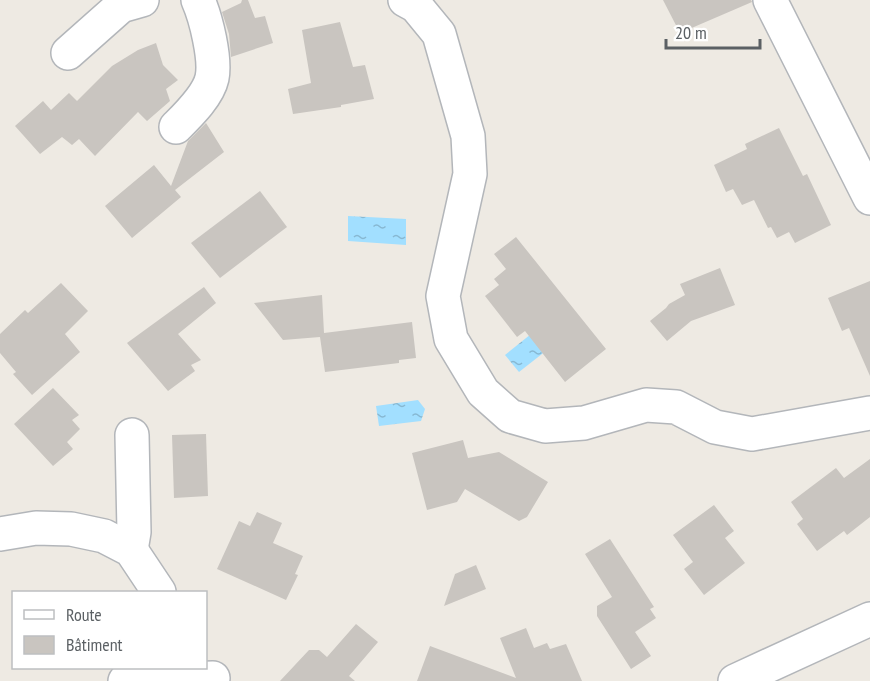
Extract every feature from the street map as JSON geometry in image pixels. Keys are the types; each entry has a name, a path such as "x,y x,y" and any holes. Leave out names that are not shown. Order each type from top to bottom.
{"street":[{"path":"68,53 121,6 142,0"},
{"path":"176,127 199,103 212,79 211,47 198,0"},
{"path":"405,0 416,6 438,34 468,136 470,174 443,296 451,339 483,392 510,416 545,426 584,423 646,405 676,407 715,427 752,434 870,413"},
{"path":"770,0 862,161 870,198"},
{"path":"131,550 134,532 132,435"},
{"path":"0,534 36,528 71,529 104,536 131,550 158,591"},
{"path":"735,681 870,620"},
{"path":"125,681 212,675"}],"water":[{"path":"348,216 406,219 406,245 348,241"},
{"path":"541,326 556,343 519,372 505,355"},
{"path":"418,400 425,409 421,421 379,426 376,406"}],"building":[{"path":"242,0 248,0 255,18 265,16 273,43 231,57 229,34 222,12 241,3"},
{"path":"663,0 751,0 752,2 680,33"},
{"path":"340,22 353,67 365,65 374,99 341,105 341,107 293,114 288,89 311,83 302,30"},
{"path":"156,43 163,65 178,80 166,89 170,101 147,121 138,112 95,156 79,139 72,145 62,137 40,154 15,126 43,101 51,110 69,93 77,101 112,66 138,50"},
{"path":"206,123 224,152 175,190 181,197 132,238 105,206 154,165 171,186 188,141"},
{"path":"779,128 803,176 807,174 831,225 795,243 789,232 777,238 771,227 768,228 754,200 742,205 733,189 726,192 714,165 747,149 745,144"},
{"path":"260,191 287,227 220,278 191,243"},
{"path":"516,237 606,349 565,382 525,331 517,337 485,296 499,285 494,279 506,269 494,254"},
{"path":"720,268 735,305 691,321 667,341 650,321 669,304 685,295 680,284"},
{"path":"870,281 870,376 849,328 842,331 828,298"},
{"path":"61,283 88,311 65,334 80,352 32,395 13,374 16,372 0,353 0,334 25,310 28,313"},
{"path":"204,287 216,303 178,334 201,360 191,365 195,371 168,391 127,343"},
{"path":"322,295 324,333 412,322 416,358 399,360 399,363 325,372 320,337 283,340 254,303"},
{"path":"53,388 79,415 72,420 80,429 67,442 73,449 53,466 14,424"},
{"path":"206,434 208,496 174,498 172,435"},
{"path":"463,440 468,458 499,452 548,482 527,517 519,521 465,489 457,502 427,510 412,453"},
{"path":"870,459 870,517 847,535 844,531 817,551 797,524 803,519 791,502 836,468 844,478"},
{"path":"714,505 734,531 725,538 745,563 704,595 684,569 693,562 673,535"},
{"path":"257,512 282,523 273,543 303,556 295,574 298,575 286,600 217,569 239,521 250,526"},
{"path":"610,539 654,607 650,609 656,618 635,632 651,656 631,669 597,616 597,606 612,597 585,554"},
{"path":"476,565 486,589 444,606 455,574"},
{"path":"356,624 378,642 349,676 355,681 280,681 309,650 319,650 327,657"},
{"path":"526,628 534,648 547,643 550,649 566,644 582,681 417,681 430,646 516,678 500,638"}]}
